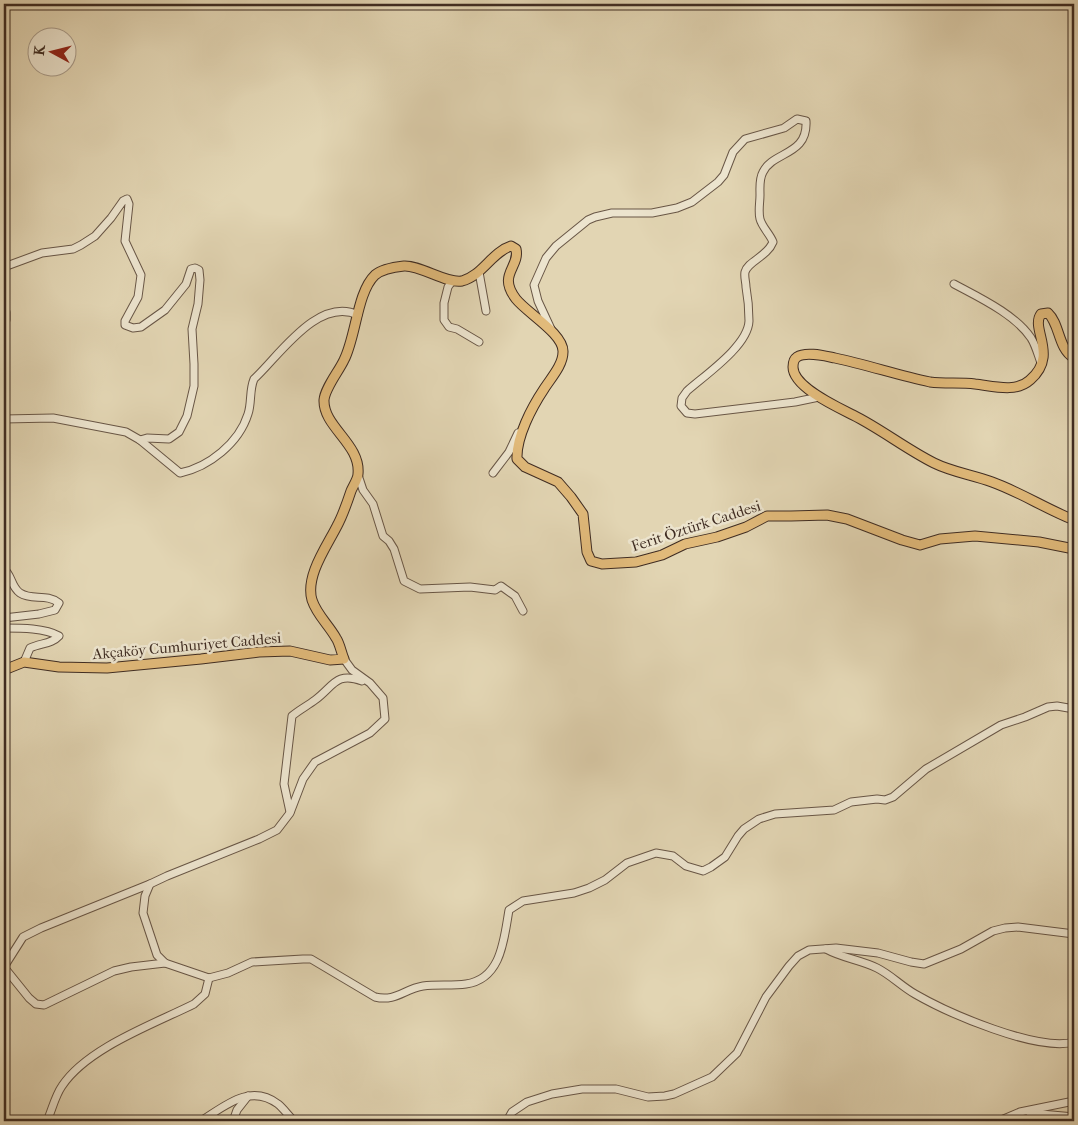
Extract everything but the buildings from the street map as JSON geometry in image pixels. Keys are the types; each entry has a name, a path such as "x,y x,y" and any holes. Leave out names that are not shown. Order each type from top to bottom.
{"main road":[{"name":"Ferit Öztürk Caddesi","path":"453,280 462,281 479,272 506,248 515,247 517,256 509,273 508,285 516,298 534,317 553,331 562,344 563,351 562,359 526,423 517,459 524,467 558,482 571,496 583,514 586,552 591,561 602,564 636,562 662,555 685,544 716,537 767,516 828,515 847,519 902,540 920,544 940,539 975,536 1039,542 1074,549"},
{"path":"344,659 336,638 317,613 311,597 313,576 321,554 338,525 358,474 357,457 328,415 324,400 345,358 365,290 376,275 392,268 406,266 453,280"},
{"path":"1074,358 1063,344 1053,317 1048,312 1039,316 1038,320 1044,353 1042,366 1030,381 1018,387 1004,388 964,383 933,382 830,357 808,354 798,357 793,364 794,374 819,397 862,419 908,449 937,464 992,482 1074,520"},
{"name":"Akçaköy Cumhuriyet Caddesi","path":"4,670 24,662 59,667 107,668 259,652 290,651 330,660 344,659"}],"street":[{"path":"553,331 541,309 534,285 550,252 568,235 588,220 604,214 652,213 677,208 692,202 724,175 733,152 745,139 784,128 797,119 806,121 806,130 798,145 792,151 770,164 764,170 761,177 760,221 773,242 770,250 745,270 748,330 744,338 733,350 687,391 682,398 681,406 687,413 695,414 794,402 819,397"},
{"path":"4,267 42,253 65,250 82,245 95,236 123,201 127,199 129,204 125,241 140,275 138,296 125,321 125,325 133,328 142,327 165,310 186,284 191,269 199,270 198,304 192,329 194,386 187,416 179,432 169,439 147,438 140,440"},
{"path":"479,272 486,311"},
{"path":"453,280 448,287 444,303 444,320 450,327 479,342"},
{"path":"954,284 998,309 1024,330 1034,343 1042,366"},
{"path":"4,419 52,418 126,432 140,440 180,473 188,472 226,449 241,429 248,413 251,387 254,380 283,348 309,324 323,315 351,311 358,315"},
{"path":"4,312 6,312 6,320 4,322"},
{"path":"493,473 509,452 520,429 526,423"},
{"path":"358,474 363,490 372,504 383,536 394,549 404,581 420,589 462,587 495,590 501,586 515,596 523,611"},
{"path":"4,569 19,592 27,596 53,598 59,603 54,610 39,614 4,618"},
{"path":"4,628 44,630 59,636 54,641 38,644 30,648 24,662"},
{"path":"344,659 352,670 370,683 383,698 385,719 370,733 314,762 303,779 290,812 277,830 41,928 23,938 4,967 29,998 36,1004 44,1005 114,971 165,963 209,978 228,973 252,962 311,959 383,999 392,999 407,990 424,986 474,982 488,972 499,958 506,934 509,910 524,900 582,891 605,880 627,863 656,852 673,856 686,866 703,871 724,857 744,829 759,819 775,814 834,810 851,802 885,800 893,797 926,769 1001,725 1048,707 1057,706 1074,709"},
{"path":"290,812 284,784 292,716 298,710 313,702 331,684 338,680 346,677 370,683"},
{"path":"150,884 145,896 143,912 157,955 165,963"},
{"path":"506,1121 512,1112 527,1102 552,1094 582,1089 616,1089 648,1097 665,1096 674,1094 712,1077 737,1053 766,997 792,962 809,950 836,948 878,953 924,964 961,949 989,933 1005,928 1018,927 1074,934"},
{"path":"826,949 877,968 912,992 943,1008 1011,1035 1063,1044 1074,1042"},
{"path":"47,1121 62,1086 80,1066 100,1050 194,1004 205,994 209,978"},
{"path":"201,1121 235,1099 248,1096 260,1096 276,1103 294,1121"},
{"path":"233,1121 237,1110 248,1096"},
{"path":"999,1121 1020,1112 1074,1101"},
{"path":"1020,1112 1074,1117"}]}
